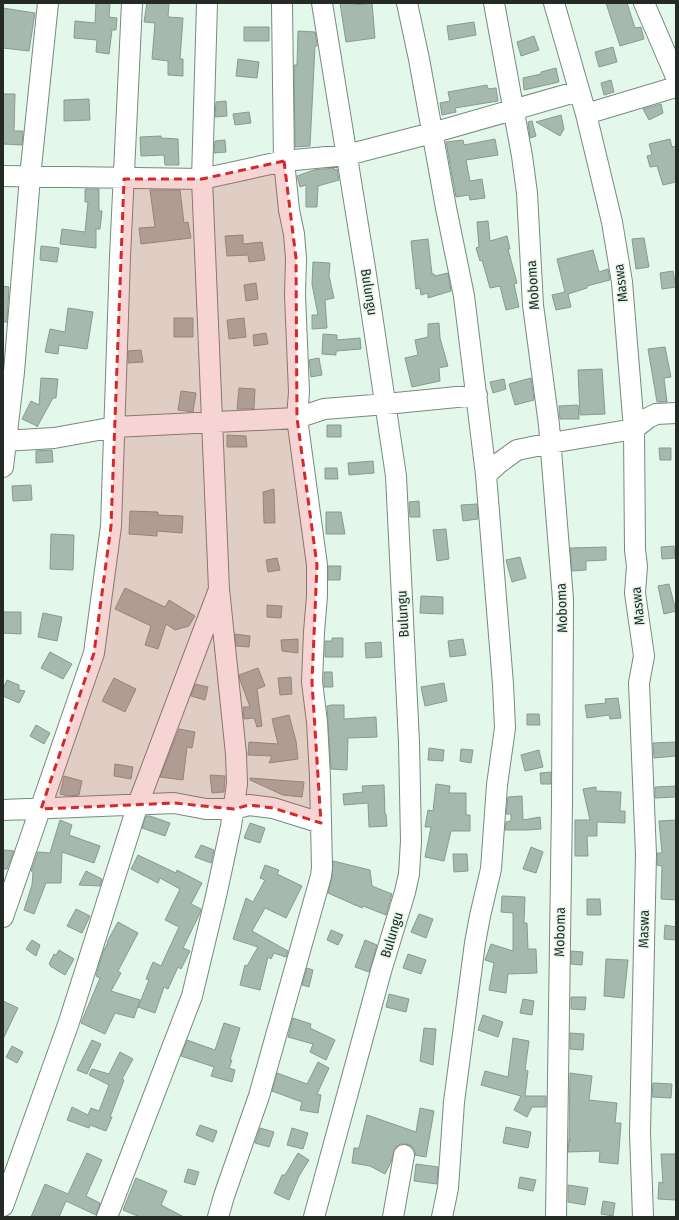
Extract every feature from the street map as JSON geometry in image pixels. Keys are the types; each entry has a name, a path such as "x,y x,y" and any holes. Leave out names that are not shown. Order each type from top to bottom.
{"street":[{"path":"3,467 4,441 14,372 30,177 48,3"},
{"path":"3,917 94,653 111,526 120,257 132,3"},
{"path":"107,1217 192,996 231,826 237,784 236,754 219,589 202,179 207,3"},
{"path":"218,1217 259,1096 320,876 321,823 318,730 312,682 317,596 317,565 297,418 299,392 295,295 295,246 284,161 282,3"},
{"name":"Bulungu","path":"314,1217 381,971 405,892 409,874 411,840 409,742 396,476 386,404 322,3"},
{"path":"407,3 464,296 486,475 503,684 505,728 497,785 495,832 491,869 475,943 454,1102 448,1188 442,1217"},
{"name":"Moboma","path":"494,3 514,110 527,193 533,305 551,443 563,599 562,797 556,1217"},
{"name":"Maswa","path":"554,3 586,114 612,222 622,282 634,429 635,593 644,656 639,683 646,854 640,1133 643,1217"},
{"path":"644,3 676,78"},
{"path":"586,114 676,87"},
{"path":"3,176 202,179 284,161 347,155 432,133 579,91"},
{"path":"4,441 54,438 115,427 297,418 324,409 477,395"},
{"path":"486,475 499,462 517,450 634,429 648,418 656,414 676,413"},
{"path":"3,1206 69,1022 138,804 219,589"},
{"path":"3,810 174,803 206,809 234,809 249,805 273,808 321,823"},
{"path":"393,1217 404,1155"}],"highlighted area":[{"path":"284,161 296,258 297,418 317,565 312,682 321,823 273,808 249,805 234,809 174,803 41,809 94,653 111,526 124,179 202,179"}],"building":[{"path":"96,3 110,3 109,17 117,18 116,30 112,30 109,54 96,52 97,40 74,38 75,21 95,23"},
{"path":"147,3 169,3 168,17 183,18 180,59 183,59 183,76 168,75 168,61 152,59 155,23 144,22"},
{"path":"340,3 354,3 354,5 372,3 375,38 346,42"},
{"path":"606,3 627,3 635,28 641,27 644,39 620,46"},
{"path":"3,8 35,13 29,51 3,48"},
{"path":"474,22 476,35 449,40 447,26"},
{"path":"244,27 269,27 269,41 244,41"},
{"path":"298,31 315,32 317,46 315,46 310,146 295,147 294,65 297,65"},
{"path":"534,36 539,50 521,56 517,42"},
{"path":"613,47 617,62 599,67 595,52"},
{"path":"238,59 259,62 257,78 236,76"},
{"path":"556,68 559,82 524,90 523,78 541,74 541,72"},
{"path":"611,80 614,92 604,95 601,83"},
{"path":"487,85 488,89 496,88 498,101 455,108 456,112 442,115 440,103 450,101 448,92"},
{"path":"3,94 15,94 14,131 23,131 22,145 3,144"},
{"path":"89,99 90,120 64,121 64,100"},
{"path":"226,101 227,116 215,117 216,102"},
{"path":"661,104 663,113 649,120 643,109"},
{"path":"249,112 251,123 235,125 233,114"},
{"path":"561,115 564,129 560,136 536,122"},
{"path":"532,121 536,136 530,138 528,122"},
{"path":"161,136 161,138 178,139 179,165 165,165 164,155 141,156 140,137"},
{"path":"495,139 498,155 466,160 470,181 482,179 485,198 470,200 469,195 456,197 446,142 463,140 464,145"},
{"path":"670,139 672,147 676,146 676,182 663,185 657,166 650,167 647,156 652,155 649,144"},
{"path":"225,140 226,152 214,153 215,141"},
{"path":"334,168 334,170 337,169 339,180 318,186 317,207 306,207 306,185 300,187 297,176 314,170"},
{"path":"85,189 99,189 99,211 102,211 100,229 96,229 96,248 60,244 62,229 85,232 88,202 85,202"},
{"path":"150,190 180,190 184,223 188,222 191,238 141,244 139,228 155,227"},
{"path":"488,221 490,241 507,236 510,249 508,249 517,283 514,284 519,307 506,310 500,286 490,288 482,260 480,261 476,248 479,247 477,222"},
{"path":"243,235 243,244 262,242 265,260 249,262 248,255 227,256 225,236"},
{"path":"644,238 649,267 636,269 632,239"},
{"path":"428,239 432,274 435,276 448,273 451,291 428,298 428,293 421,295 420,288 416,289 411,241"},
{"path":"41,246 59,248 57,262 40,260"},
{"path":"593,250 599,272 608,269 610,280 587,286 587,288 568,294 571,307 556,310 552,295 565,292 557,259"},
{"path":"313,262 330,263 329,276 334,298 325,300 327,328 312,329 312,315 318,315 312,284"},
{"path":"673,271 676,287 662,289 660,273"},
{"path":"256,283 258,299 246,301 244,285"},
{"path":"3,286 9,287 7,322 3,322"},
{"path":"68,308 93,312 87,349 59,345 58,354 45,352 50,329 65,332"},
{"path":"174,318 193,318 193,337 174,337"},
{"path":"244,318 246,337 229,339 227,320"},
{"path":"439,323 440,338 448,366 439,368 440,381 412,387 405,358 418,355 415,340 428,337 428,324"},
{"path":"266,333 268,344 254,346 253,335"},
{"path":"323,334 337,335 337,340 360,338 361,349 336,351 336,355 322,354"},
{"path":"665,347 671,377 664,378 667,402 657,402 648,349"},
{"path":"141,350 143,362 128,363 128,351"},
{"path":"319,358 322,375 311,377 309,360"},
{"path":"602,369 605,414 580,415 578,370"},
{"path":"41,378 58,379 56,398 53,398 37,427 22,419 31,401 39,405"},
{"path":"531,378 534,400 515,405 509,384"},
{"path":"504,379 506,389 493,393 490,382"},
{"path":"239,388 255,389 254,409 237,409"},
{"path":"181,391 196,393 193,412 178,410"},
{"path":"578,405 579,419 560,419 559,406"},
{"path":"327,425 341,425 341,437 327,437"},
{"path":"227,435 246,436 247,447 227,447"},
{"path":"659,448 671,448 671,460 660,460"},
{"path":"52,450 53,462 36,463 36,451"},
{"path":"373,461 374,473 349,475 348,463"},
{"path":"325,468 337,468 338,479 325,479"},
{"path":"31,485 32,500 13,501 12,486"},
{"path":"274,489 275,523 264,523 263,492"},
{"path":"419,501 420,517 410,517 409,502"},
{"path":"477,504 478,519 463,521 461,505"},
{"path":"130,511 158,512 158,515 183,516 182,533 157,531 157,536 129,534"},
{"path":"326,512 341,512 345,534 326,534"},
{"path":"446,529 449,559 437,561 433,530"},
{"path":"51,534 74,535 73,570 50,569"},
{"path":"674,546 675,558 662,559 661,547"},
{"path":"606,547 606,560 586,561 586,570 572,571 570,548"},
{"path":"520,557 526,578 512,582 506,560"},
{"path":"277,558 280,570 268,572 266,560"},
{"path":"328,566 341,566 340,580 328,580"},
{"path":"669,584 676,611 664,614 658,586"},
{"path":"125,588 165,607 169,600 195,616 189,626 175,630 166,624 158,649 145,645 151,626 115,609"},
{"path":"421,596 443,597 443,614 420,613"},
{"path":"267,605 282,606 281,618 267,617"},
{"path":"3,612 21,612 21,634 3,633"},
{"path":"43,613 62,617 57,641 38,637"},
{"path":"235,634 250,636 249,647 236,646"},
{"path":"332,638 343,638 343,657 325,657 325,641 332,641"},
{"path":"298,639 298,653 282,651 281,640"},
{"path":"463,639 466,655 450,657 448,641"},
{"path":"381,642 382,657 366,658 365,643"},
{"path":"50,652 72,664 63,679 41,668"},
{"path":"258,668 265,686 257,689 262,726 257,727 254,718 244,719 243,707 250,707 239,675"},
{"path":"324,672 332,672 333,687 324,687"},
{"path":"291,677 292,694 280,695 278,678"},
{"path":"114,678 136,689 125,712 102,701"},
{"path":"7,680 19,685 19,690 25,691 19,703 3,696 3,689"},
{"path":"444,683 447,701 425,706 421,687"},
{"path":"195,684 208,687 205,700 191,696"},
{"path":"618,698 621,718 610,719 609,715 587,718 585,705 606,703 605,699"},
{"path":"344,705 344,719 376,717 377,737 348,738 347,770 331,769 327,706"},
{"path":"527,714 539,714 540,725 527,725"},
{"path":"289,715 296,741 298,759 269,763 272,756 248,755 249,742 278,744 272,719"},
{"path":"36,725 50,733 44,744 30,736"},
{"path":"179,729 195,732 192,748 187,747 183,780 160,777"},
{"path":"676,742 676,756 654,758 653,743"},
{"path":"429,748 444,750 443,761 428,760"},
{"path":"461,749 473,750 471,763 460,761"},
{"path":"539,750 543,767 525,771 521,755"},
{"path":"115,764 133,767 131,779 114,776"},
{"path":"551,772 551,784 541,784 540,773"},
{"path":"210,775 225,776 224,792 212,793"},
{"path":"64,776 82,781 79,795 68,796 60,794"},
{"path":"250,778 304,782 302,797 283,795 250,780"},
{"path":"436,784 450,786 449,793 466,793 466,815 470,815 470,831 451,831 444,861 425,857 431,827 425,827 428,810 433,811"},
{"path":"384,785 387,826 369,827 368,803 344,805 343,794 363,792 362,786"},
{"path":"676,786 676,797 655,798 655,787"},
{"path":"596,787 596,791 621,792 620,811 625,811 625,823 597,822 597,836 587,836 588,856 575,856 575,820 590,820 583,789"},
{"path":"522,796 523,820 540,817 541,829 505,830 506,822 511,821 511,814 506,814 508,797"},
{"path":"146,816 170,823 165,836 142,828"},
{"path":"60,820 72,825 69,835 100,846 94,863 62,852 61,883 46,883 34,914 24,910 32,885 33,872 31,871 38,852 50,853"},
{"path":"676,820 676,900 661,899 662,866 657,865 657,853 662,853 659,821"},
{"path":"250,823 265,828 260,843 244,838"},
{"path":"201,845 214,850 211,863 195,857"},
{"path":"531,847 543,852 536,873 523,869"},
{"path":"4,850 14,851 7,869 3,869"},
{"path":"453,854 467,854 468,871 454,872"},
{"path":"138,855 176,873 177,870 202,883 191,904 201,909 200,913 183,948 190,951 181,969 178,967 168,989 164,987 155,1013 138,1007 149,980 146,979 153,962 161,966 179,927 165,920 180,889 160,878 158,883 131,869"},
{"path":"333,861 370,870 372,886 392,894 386,915 363,906 362,908 328,893 332,877"},
{"path":"265,865 279,870 277,874 302,886 286,918 265,908 252,931 288,951 286,957 274,953 271,959 268,957 260,990 240,985 245,965 247,966 258,947 233,939 246,898 253,902 265,880 260,878"},
{"path":"86,871 102,879 100,886 79,885"},
{"path":"502,896 525,897 524,923 527,923 528,949 536,949 537,973 508,974 506,993 489,990 494,963 485,960 491,944 513,951 513,913 501,912"},
{"path":"587,899 600,899 601,915 587,915"},
{"path":"76,909 90,916 82,933 67,926"},
{"path":"419,914 433,919 426,938 411,932"},
{"path":"118,922 138,933 118,971 121,973 111,991 140,1000 134,1018 115,1013 105,1034 81,1023 100,978 96,976 103,952"},
{"path":"665,925 676,927 676,940 664,939"},
{"path":"331,930 343,935 338,945 327,940"},
{"path":"32,940 40,945 36,956 26,949"},
{"path":"365,940 377,945 369,972 355,967"},
{"path":"59,950 74,959 65,975 49,964 54,954 56,955"},
{"path":"571,951 583,952 582,965 571,964"},
{"path":"408,954 426,960 421,974 403,968"},
{"path":"606,959 628,960 624,998 604,996"},
{"path":"307,968 313,970 309,987 302,985"},
{"path":"389,994 409,999 406,1012 386,1007"},
{"path":"571,997 586,997 585,1010 571,1009"},
{"path":"523,999 534,1001 532,1015 520,1013"},
{"path":"3,1001 18,1008 3,1039"},
{"path":"483,1015 503,1022 498,1037 478,1030"},
{"path":"293,1018 311,1024 310,1028 335,1040 326,1060 310,1052 313,1044 288,1037"},
{"path":"224,1023 240,1028 230,1060 232,1060 229,1068 235,1070 232,1082 211,1076 214,1067 181,1056 187,1040 215,1050"},
{"path":"424,1028 436,1029 433,1065 420,1061"},
{"path":"570,1033 584,1034 583,1050 570,1049"},
{"path":"513,1038 529,1041 525,1070 528,1071 525,1096 546,1096 546,1107 532,1107 527,1117 514,1110 521,1096 481,1085 485,1071 508,1077"},
{"path":"92,1040 101,1044 87,1074 77,1070"},
{"path":"12,1046 23,1052 17,1063 6,1057"},
{"path":"120,1052 133,1059 122,1079 124,1080 106,1131 90,1125 89,1128 67,1120 72,1107 88,1115 91,1108 99,1111 109,1085 89,1075 92,1069 109,1074"},
{"path":"318,1062 329,1068 317,1094 321,1095 318,1113 300,1110 302,1102 272,1091 277,1073 307,1084"},
{"path":"570,1073 592,1076 589,1100 617,1103 615,1123 621,1123 618,1164 599,1162 600,1151 568,1152"},
{"path":"653,1083 672,1084 671,1098 652,1097"},
{"path":"420,1108 434,1111 426,1157 415,1155 415,1151 412,1146 400,1144 395,1148 391,1162 385,1174 370,1166 352,1163 354,1148 359,1148 367,1115 416,1132"},
{"path":"200,1125 217,1131 213,1142 196,1135"},
{"path":"506,1127 531,1132 528,1148 503,1143"},
{"path":"260,1128 274,1132 269,1147 255,1143"},
{"path":"292,1128 308,1133 303,1149 287,1145"},
{"path":"87,1153 102,1160 86,1196 100,1203 96,1215 66,1201 59,1217 31,1217 45,1184 68,1194"},
{"path":"298,1153 309,1160 299,1176 289,1200 274,1193 282,1175 285,1175"},
{"path":"661,1154 676,1154 676,1200 658,1199 659,1182 663,1183"},
{"path":"416,1164 438,1167 437,1184 414,1181"},
{"path":"188,1169 199,1172 195,1185 184,1182"},
{"path":"520,1177 536,1180 533,1191 518,1188"},
{"path":"136,1178 167,1191 161,1205 184,1217 140,1217 123,1210"},
{"path":"568,1185 588,1188 585,1205 568,1202"},
{"path":"603,1201 615,1203 613,1216 601,1214"}]}
